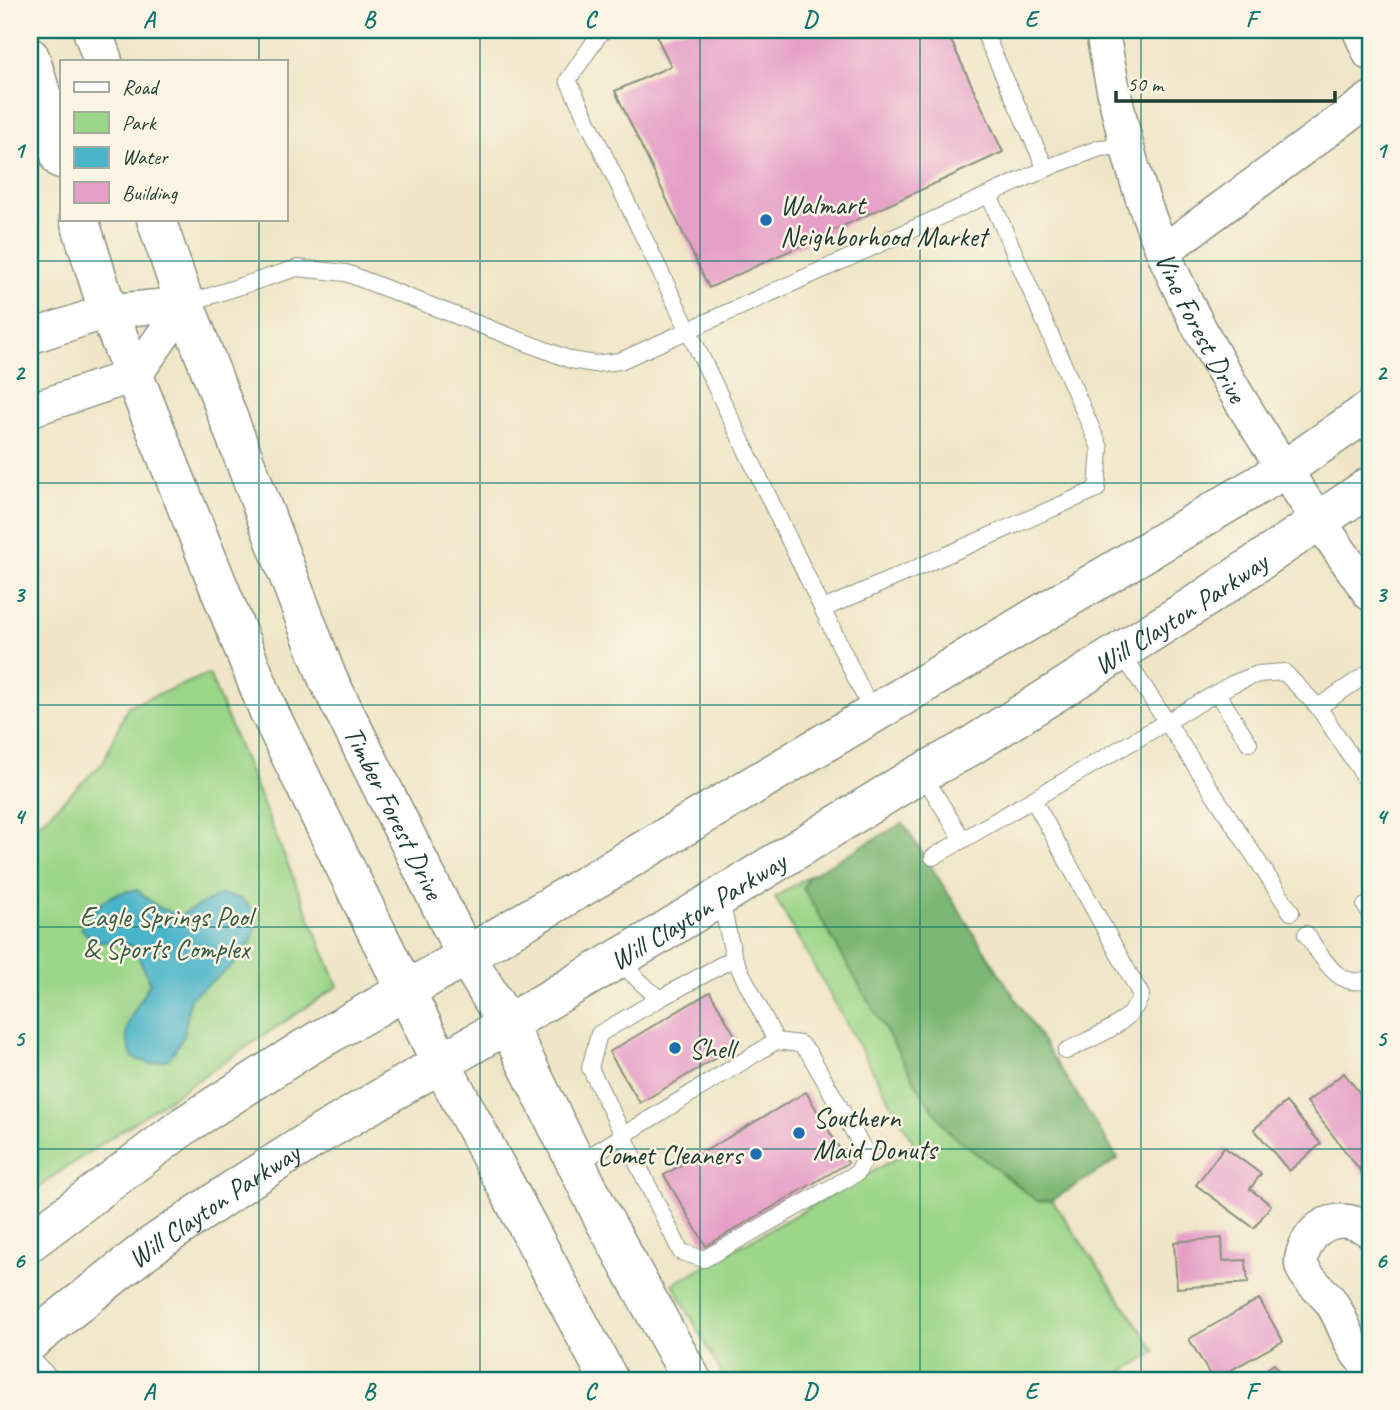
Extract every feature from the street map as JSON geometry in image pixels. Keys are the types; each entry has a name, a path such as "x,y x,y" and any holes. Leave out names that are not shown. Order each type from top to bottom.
{"main road":[{"path":"92,30 103,60"},
{"path":"30,57 60,156"},
{"path":"79,220 108,311 269,712 441,1063 609,1380"},
{"name":"Timber Forest Drive","path":"156,220 184,304 327,677 466,956 507,1024 577,1164 692,1380"},
{"path":"30,1242 185,1125 406,988 466,956 1285,469 1370,410"},
{"name":"Will Clayton Parkway","path":"30,1342 147,1249 239,1186 922,773 963,751 1204,599 1370,486"}],"street":[{"name":"Vine Forest Drive","path":"1102,30 1115,101 1143,201 1211,350 1285,469 1370,594"},
{"path":"1359,30 1370,54"},
{"path":"1165,250 1370,99"},
{"path":"30,337 108,311 184,304"},
{"path":"30,410 135,375 184,304"},
{"path":"1370,1231 1344,1219 1325,1224 1313,1231 1302,1252 1302,1268 1329,1300 1360,1359 1370,1366"}],"lane":[{"path":"606,30 601,32 568,80 873,714"},
{"path":"983,30 1046,169"},
{"path":"184,304 297,268 321,268 346,273 546,352 595,364 620,361 1046,169 1100,148 1128,146"},
{"path":"822,610 1097,489 1100,448 989,195"},
{"path":"1121,652 1291,912"},
{"path":"933,857 1217,692 1258,674 1284,672 1318,707 1370,785"},
{"path":"1318,707 1370,672"},
{"path":"1217,692 1250,743"},
{"path":"922,773 963,840"},
{"path":"1033,799 1142,995 1137,1008 1126,1018 1066,1051"},
{"path":"720,897 734,958 776,1041"},
{"path":"1306,934 1332,972 1348,981 1370,978"},
{"path":"577,1164 624,1134 776,1041 800,1044 809,1053 867,1155 857,1172 704,1259 681,1251 624,1134 590,1068 599,1034 734,958"},
{"path":"616,959 659,999"},
{"path":"30,1357 52,1380"}],"green space":[{"name":"Eagle Springs Pool & Sports Complex","path":"209,674 338,986 49,1179 30,1196 30,832 103,763 128,706"},
{"path":"903,823 1118,1159 1052,1200 1037,1201 949,1132 923,1095 803,888 809,876"},
{"path":"809,876 944,1089 1052,1200 1156,1352 1108,1380 725,1380 673,1284 916,1147 775,897"}],"water":[{"path":"137,890 158,907 179,916 221,894 241,899 257,913 251,942 244,953 225,972 190,998 184,1036 169,1059 151,1064 133,1058 128,1046 127,1026 150,982 133,946 92,940 81,928 104,901 127,891"}],"building":[{"name":"Walmart Neighborhood Market","path":"674,30 946,30 1003,152 709,288 615,91 671,66 657,37"},
{"name":"Shell","path":"710,992 740,1044 640,1103 609,1052"},
{"path":"1344,1073 1370,1106 1370,1168 1363,1174 1307,1102"},
{"path":"806,1092 848,1163 706,1246 664,1175"},
{"path":"1286,1102 1321,1144 1289,1171 1254,1129"},
{"path":"1224,1147 1261,1174 1250,1189 1271,1205 1254,1228 1196,1185"},
{"path":"1222,1238 1223,1261 1246,1260 1248,1283 1177,1288 1174,1242"},
{"path":"1259,1299 1283,1341 1213,1380 1189,1339"},
{"path":"1274,1364 1286,1380 1251,1380"}],"place":[{"name":"Walmart Neighborhood Market","path":"766,220"},
{"name":"Shell","path":"675,1048"},
{"name":"Southern Maid Donuts","path":"799,1133"},
{"name":"Comet Cleaners","path":"756,1154"}]}
